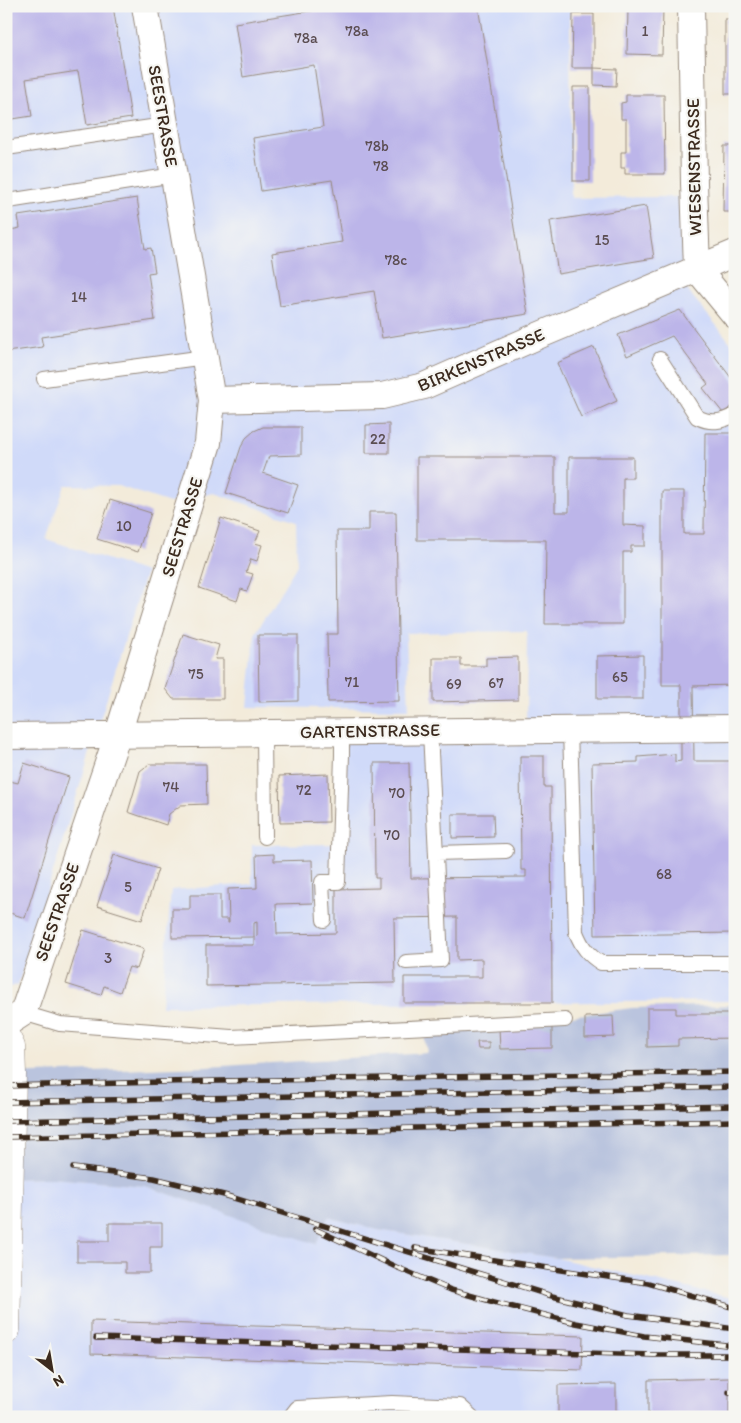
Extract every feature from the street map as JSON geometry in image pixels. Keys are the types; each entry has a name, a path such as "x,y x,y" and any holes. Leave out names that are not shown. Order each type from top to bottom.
{"street":[{"name":"SEESTRASSE","path":"14,1018 118,734 208,443 212,400 145,6"},
{"name":"WIESENSTRASSE","path":"691,6 697,269"},
{"name":"BIRKENSTRASSE","path":"212,400 382,396 424,386 735,253"},
{"path":"697,269 735,316"},
{"name":"GARTENSTRASSE","path":"6,736 735,728"},
{"path":"6,1037 11,1047 12,1074 6,1330"}],"lane":[{"path":"6,148 165,125"},
{"path":"8,201 174,175"},
{"path":"44,379 205,356"},
{"path":"660,359 696,417 717,422 735,415"},
{"path":"570,729 576,932 582,946 592,958 601,963 735,963"},
{"path":"406,962 441,960 430,730"},
{"path":"264,732 265,837"},
{"path":"324,920 322,882 338,882 342,732"},
{"path":"436,854 506,851"},
{"path":"14,1018 60,1024 231,1037 565,1020"},
{"path":"290,1417 297,1408 392,1403 460,1406 472,1417"}],"shaded area":[{"path":"6,6 570,6 571,198 679,197 688,291 735,348 735,1001 162,1006 171,890 252,884 252,845 348,844 345,741 526,734 527,631 406,633 409,709 248,707 255,634 297,565 296,521 214,493 170,503 118,486 65,485 46,539 146,572 18,985 6,988"},
{"path":"735,1005 735,1255 557,1258 378,1230 328,1217 316,1244 145,1186 53,1178 6,1179 6,1074 207,1067 427,1053 424,1035 632,1008"},
{"path":"53,1178 145,1186 316,1243 328,1217 378,1230 557,1258 735,1299 735,1417 6,1417 6,1179"}],"building":[{"path":"6,6 113,6 131,118 87,125 78,71 26,79 32,116 6,120"},
{"path":"328,6 478,6 528,314 382,338 374,291 280,306 272,253 342,242 332,180 261,191 253,138 323,127 314,65 243,77 235,23 329,8"},
{"path":"628,8 663,8 662,55 627,54"},
{"path":"573,14 594,14 594,68 572,68"},
{"path":"725,19 735,19 735,94 725,94"},
{"path":"594,68 617,69 616,86 594,85"},
{"path":"573,87 590,87 590,181 573,181"},
{"path":"626,95 664,95 665,174 625,174 625,168 621,168 621,152 626,152 626,119 621,119 621,103 626,102"},
{"path":"724,146 735,146 735,212 723,212"},
{"path":"137,198 145,249 151,248 155,272 148,273 155,320 41,337 43,347 6,352 6,231 20,228 18,216"},
{"path":"646,206 654,258 558,274 550,221"},
{"path":"680,310 735,383 735,404 723,413 703,388 708,384 672,336 627,356 618,335"},
{"path":"594,347 617,401 581,417 557,363"},
{"path":"389,424 389,453 366,453 366,425"},
{"path":"263,427 301,427 301,455 269,456 263,473 298,485 288,513 226,493 241,447 246,438 254,431"},
{"path":"705,433 735,433 735,685 693,686 694,761 735,761 735,933 595,935 592,763 638,762 638,757 675,754 675,762 681,761 681,685 662,685 662,491 684,491 684,534 704,534"},
{"path":"417,457 555,457 555,512 569,512 569,457 633,457 633,478 623,478 623,525 645,526 645,546 631,546 631,552 623,552 623,624 545,624 546,540 417,540"},
{"path":"110,500 151,513 138,552 97,539"},
{"path":"369,512 396,512 399,701 328,702 327,634 338,634 337,531 369,531"},
{"path":"221,518 260,531 255,543 262,545 257,561 251,559 246,572 253,574 247,591 241,589 237,601 199,588"},
{"path":"183,634 219,645 215,659 223,659 223,699 173,699 165,689"},
{"path":"258,635 298,635 298,701 259,702"},
{"path":"643,655 643,699 597,699 597,656"},
{"path":"518,657 518,700 433,702 433,658 461,658 461,666 486,666 486,658"},
{"path":"520,756 544,756 544,787 551,787 552,1003 404,1003 404,977 482,977 482,959 457,960 457,917 394,918 395,983 206,986 206,945 254,945 254,937 172,938 172,909 190,909 190,895 220,895 220,919 228,919 229,923 228,889 257,888 256,855 274,854 274,861 312,860 313,903 276,904 277,934 336,933 336,889 379,888 379,878 375,878 374,763 409,763 411,878 526,877 526,870 521,870","holes":["257,922 257,936 254,937 254,923"]},
{"path":"24,763 69,777 25,918 10,913 7,923 6,780 18,783"},
{"path":"149,764 206,764 207,804 181,805 169,814 166,825 128,812 140,771"},
{"path":"328,774 329,822 280,823 279,776"},
{"path":"452,814 493,814 494,837 452,838"},
{"path":"114,855 158,869 142,920 97,906"},
{"path":"83,930 144,949 137,969 129,967 120,992 104,986 101,995 66,984"},
{"path":"647,1008 676,1008 676,1014 735,1014 735,1038 678,1039 678,1046 647,1047"},
{"path":"613,1016 614,1037 585,1038 585,1017"},
{"path":"552,1027 552,1048 500,1049 499,1028"},
{"path":"477,1042 489,1042 489,1049 478,1049"},
{"path":"109,1223 162,1223 162,1247 150,1247 150,1273 125,1273 125,1262 77,1262 77,1241 109,1241"},
{"path":"91,1321 583,1336 582,1370 91,1354"},
{"path":"729,1378 729,1417 648,1417 648,1380"},
{"path":"616,1384 616,1417 558,1417 558,1385"}],"railway":[{"path":"6,1086 735,1072"},
{"path":"6,1102 735,1087"},
{"path":"6,1121 735,1106"},
{"path":"6,1137 735,1121"},
{"path":"73,1168 154,1178 224,1195 552,1296 628,1315 735,1329"},
{"path":"315,1229 396,1267 451,1290 494,1302 576,1323 644,1336 735,1346"},
{"path":"415,1248 648,1283 735,1308"},
{"path":"96,1338 653,1355 735,1355"},
{"path":"729,1392 735,1392"}]}
